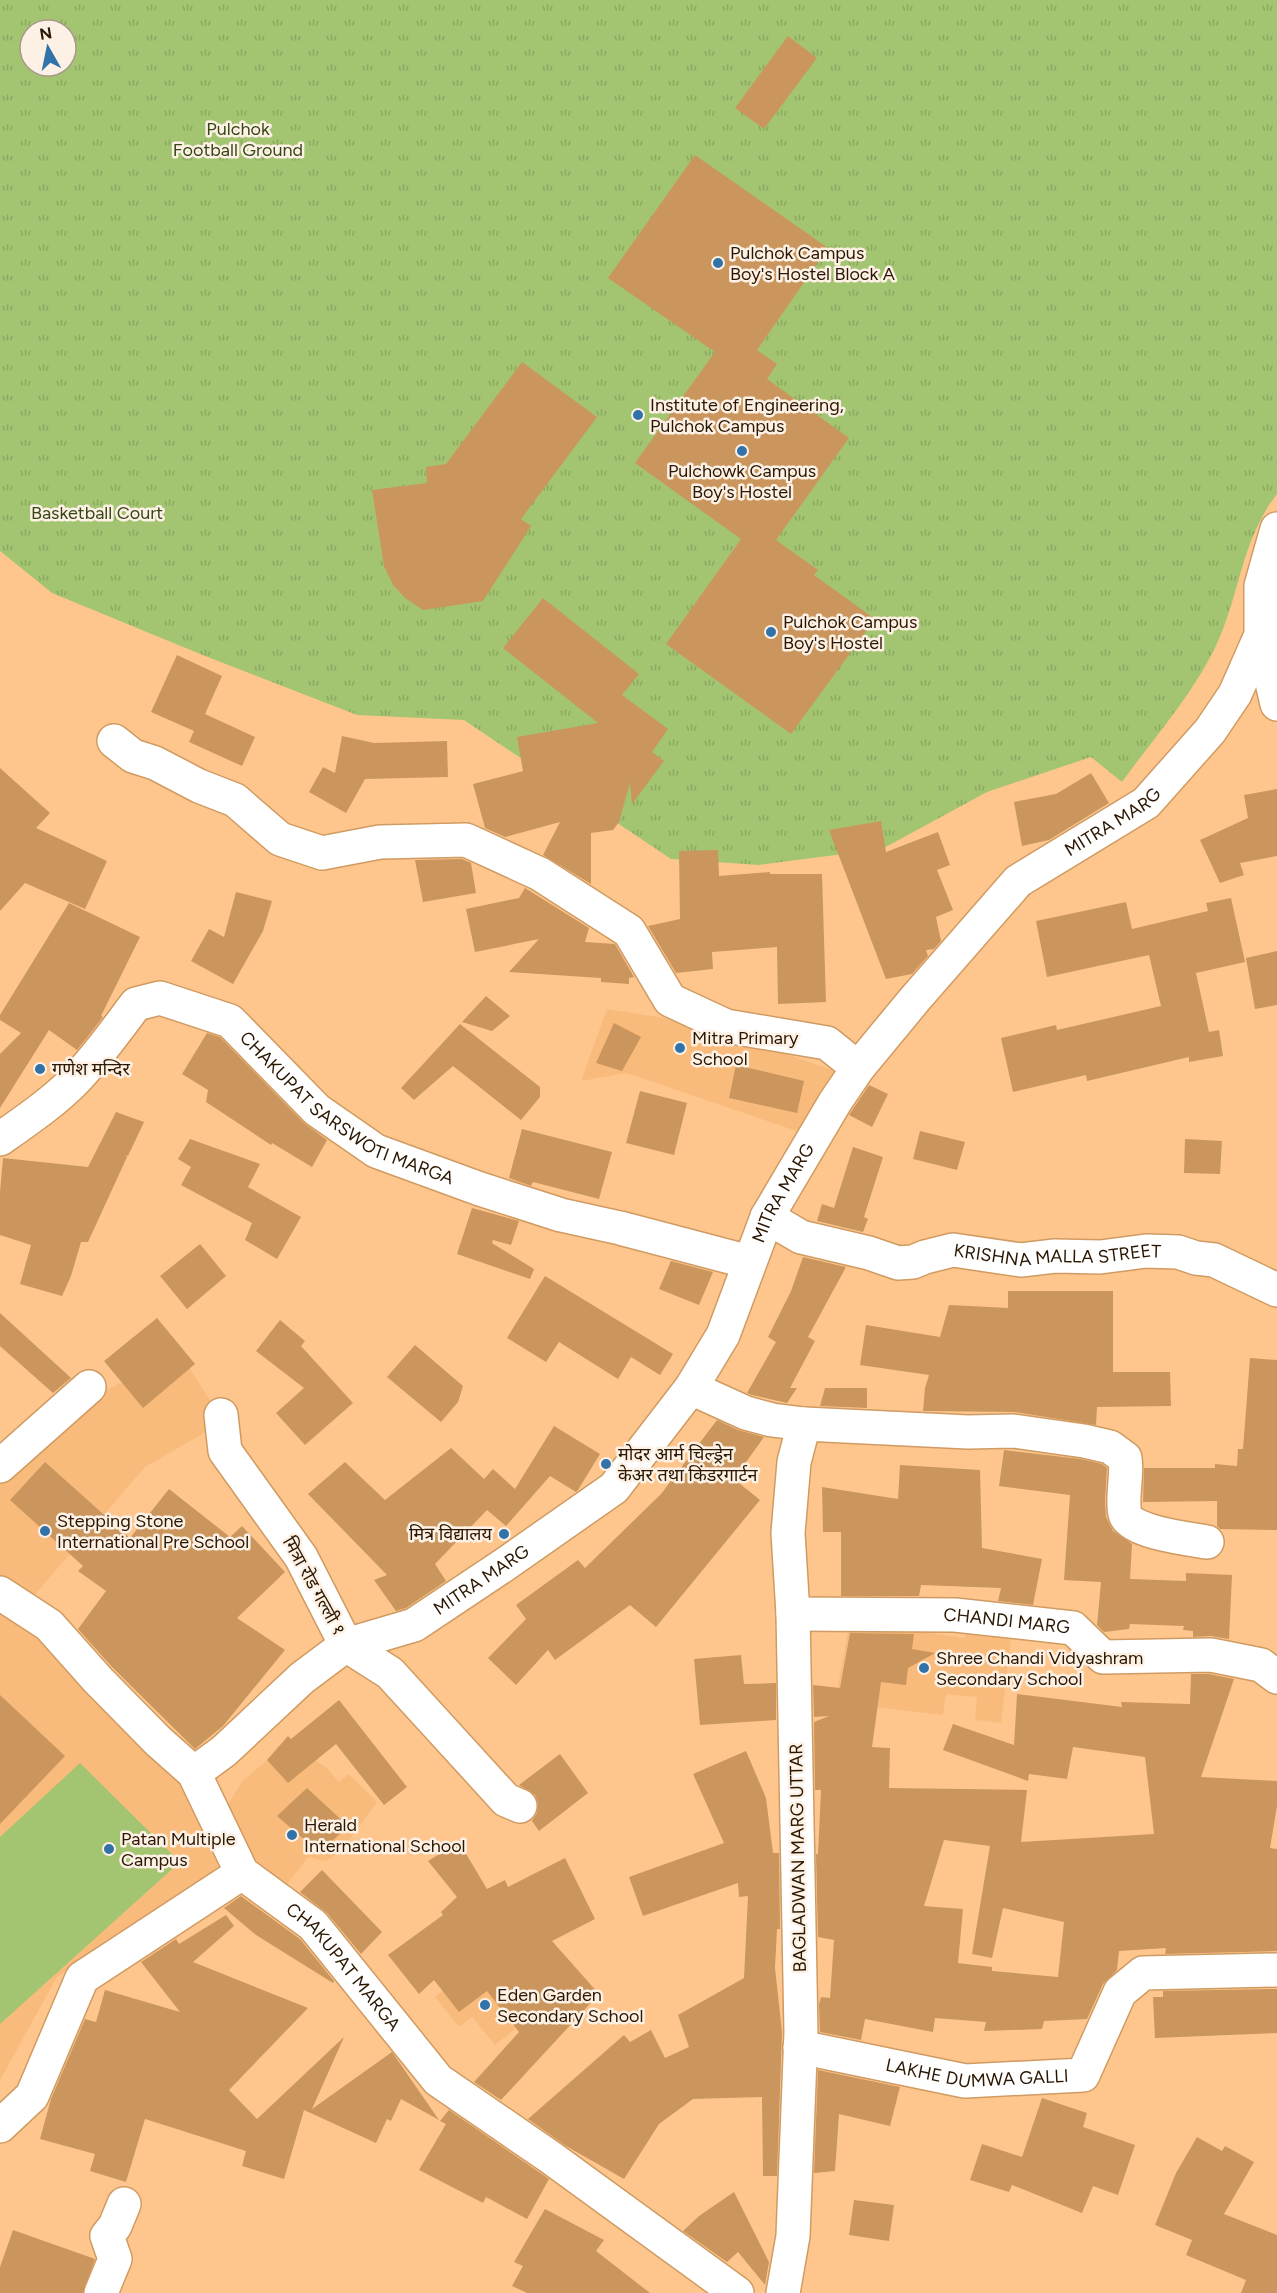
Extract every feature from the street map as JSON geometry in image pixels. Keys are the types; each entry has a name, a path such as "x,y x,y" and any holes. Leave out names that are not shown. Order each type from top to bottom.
{"street":[{"name":"MITRA MARG","path":"194,1773 224,1751 302,1678 346,1645 414,1625 614,1488 691,1388 723,1335 767,1217 835,1102 858,1068 1018,880 1146,803 1210,731 1235,694 1261,635 1261,586 1277,529"},
{"path":"1261,635 1277,704"},
{"path":"114,741 133,756 155,763 199,786 235,800 280,839 322,853 381,842 466,840 540,874 629,931 670,1000 726,1026 827,1043 858,1068"},
{"name":"CHAKUPAT SARSWOTI MARGA","path":"0,1138 37,1113 76,1079 102,1050 136,1004 160,998 230,1021 317,1110 376,1151 480,1189 561,1215 749,1262"},
{"name":"KRISHNA MALLA STREET","path":"767,1217 801,1237 898,1263 913,1263 925,1257 953,1250 1021,1260 1055,1256 1100,1257 1146,1251 1178,1252 1196,1258 1214,1260 1277,1290"},
{"path":"0,1466 89,1387"},
{"path":"691,1388 747,1413 772,1420 804,1424 968,1432 1013,1431 1110,1447 1125,1458 1127,1468 1124,1507 1125,1516 1130,1522 1142,1528 1207,1542"},
{"name":"मित्रा रोड गल्ली १","path":"220,1415 225,1451 301,1557 346,1645 390,1674 506,1800 520,1806"},
{"name":"BAGLADWAN MARG UTTAR","path":"783,2293 793,2236 800,2047 793,1614 788,1533 794,1462 804,1424"},
{"name":"CHAKUPAT MARGA","path":"0,1593 49,1625 98,1680 151,1734 194,1773 242,1873 313,1925 438,2080 550,2157 737,2293"},
{"name":"CHANDI MARG","path":"793,1614 955,1615 1073,1628 1103,1657 1211,1655 1261,1665 1277,1677"},
{"path":"0,2126 32,2097 82,1978 242,1873"},
{"name":"LAKHE DUMWA GALLI","path":"800,2047 965,2081 1083,2075 1120,1992 1143,1973 1277,1970"},
{"path":"101,2293 115,2259 107,2236 115,2226 124,2204"}],"shaded area":[{"name":"Mitra Primary School","path":"607,1009 696,1023 841,1073 808,1135 627,1073 581,1081"},
{"name":"Stepping Stone International Pre School","path":"180,1353 211,1402 211,1429 145,1467 25,1606 0,1584 0,1478 95,1396"},
{"name":"Patan Multiple Campus","path":"0,1608 32,1630 165,1757 217,1828 219,1869 57,1977 0,2080"},
{"name":"Shree Chandi Vidyashram Secondary School","path":"850,1621 965,1638 967,1624 987,1625 1011,1640 1001,1723 975,1720 977,1697 946,1694 943,1715 840,1703 838,1686"},
{"name":"Herald International School","path":"288,1744 326,1767 339,1782 349,1774 377,1802 341,1851 326,1861 308,1857 279,1895 220,1818 243,1780"},
{"name":"Eden Garden Secondary School","path":"488,1955 535,2013 495,2045 472,2017 459,2027 435,1997"}],"green space":[{"name":"Pulchok Football Ground","path":"0,0 1277,0 1277,494 1257,526 1223,629 1204,669 1122,782 1091,757 987,792 882,849 759,865 671,859 464,720 357,715 52,593 0,551"},
{"path":"80,1763 180,1862 0,2024 0,1837"}],"building":[{"path":"788,36 817,58 764,129 735,108"},
{"path":"695,155 828,248 757,350 777,364 767,379 849,438 776,540 818,570 814,575 875,619 791,734 666,644 741,539 635,463 715,352 608,278"},
{"path":"522,362 597,417 521,519 531,526 483,601 423,610 405,598 393,585 384,566 372,490 427,483 426,467 446,464"},
{"path":"543,598 639,674 622,695 668,729 652,752 664,761 632,804 630,783 619,822 613,830 591,833 591,884 543,855 560,822 505,837 485,828 473,784 523,771 517,737 598,723 503,648"},
{"path":"177,655 222,676 205,714 255,737 242,766 189,742 194,731 151,712"},
{"path":"342,736 374,743 447,741 448,777 365,779 346,813 309,792 323,767 335,773"},
{"path":"0,768 50,813 36,828 107,861 85,909 25,883 0,911"},
{"path":"1091,773 1109,803 1049,840 1022,846 1014,802 1056,794"},
{"path":"1277,789 1277,856 1240,863 1244,875 1220,883 1200,840 1248,818 1244,795"},
{"path":"881,821 886,852 938,832 950,865 937,870 953,910 936,917 941,941 934,949 926,950 928,956 912,974 886,979 829,830"},
{"path":"718,850 719,876 770,872 770,874 822,874 826,1002 778,1004 777,947 712,952 713,969 676,973 648,926 680,919 679,851"},
{"path":"462,859 471,863 476,893 423,902 415,860"},
{"path":"525,888 589,928 585,942 615,944 634,977 629,978 629,984 601,982 601,978 509,972 539,939 475,952 466,909 519,898"},
{"path":"236,892 272,901 263,931 233,984 191,961 209,929 224,937"},
{"path":"1231,898 1245,962 1196,973 1209,1032 1219,1030 1223,1056 1189,1062 1189,1057 1087,1081 1086,1075 1013,1092 1001,1038 1056,1025 1057,1030 1161,1006 1149,955 1047,977 1036,921 1126,902 1132,929 1208,911 1206,903"},
{"path":"69,903 140,937 101,1016 103,1017 77,1050 49,1030 0,1108 0,1054 21,1033 0,1020 0,1015"},
{"path":"1277,951 1277,1005 1255,1009 1246,958"},
{"path":"486,996 510,1016 492,1031 462,1022"},
{"path":"614,1023 641,1037 622,1071 596,1063"},
{"path":"460,1024 540,1087 540,1097 521,1120 453,1066 414,1100 401,1088"},
{"path":"207,1033 220,1037 304,1123 327,1140 312,1167 272,1143 271,1145 206,1102 208,1090 182,1074"},
{"path":"736,1065 804,1081 797,1113 729,1098"},
{"path":"869,1085 888,1094 872,1127 849,1115"},
{"path":"640,1091 687,1103 674,1155 626,1143"},
{"path":"116,1112 144,1122 128,1156 126,1155 88,1242 81,1242 71,1276 62,1296 20,1284 31,1245 0,1235 3,1158 88,1167"},
{"path":"522,1129 612,1152 599,1199 533,1182 531,1186 509,1178"},
{"path":"920,1131 965,1142 957,1170 913,1159"},
{"path":"190,1139 260,1164 248,1187 301,1217 277,1259 245,1240 252,1223 181,1185 191,1167 178,1159"},
{"path":"1185,1139 1222,1141 1220,1174 1184,1173"},
{"path":"853,1147 883,1157 864,1217 868,1219 863,1232 817,1221 822,1204 834,1208"},
{"path":"472,1208 519,1221 511,1245 493,1240 492,1243 534,1269 530,1279 457,1254"},
{"path":"200,1244 226,1276 187,1309 160,1276"},
{"path":"803,1257 846,1267 808,1337 815,1341 790,1388 797,1388 787,1403 752,1395 747,1393 776,1342 768,1337 791,1291"},
{"path":"671,1261 713,1272 699,1305 659,1289"},
{"path":"545,1276 673,1354 660,1375 631,1357 618,1379 559,1342 546,1362 507,1338"},
{"path":"1008,1291 1113,1291 1113,1372 1170,1372 1171,1406 1097,1407 1096,1425 1015,1412 923,1411 925,1388 929,1375 860,1365 866,1325 940,1337 949,1305 1008,1308"},
{"path":"0,1313 71,1378 53,1393 0,1346"},
{"path":"157,1318 195,1364 143,1408 104,1361"},
{"path":"280,1320 305,1341 301,1346 353,1403 305,1445 276,1413 304,1388 256,1351"},
{"path":"415,1345 463,1386 458,1402 441,1422 387,1377"},
{"path":"1250,1358 1277,1360 1277,1530 1220,1529 1217,1526 1217,1501 1143,1502 1144,1468 1215,1468 1215,1464 1237,1466 1238,1449 1243,1449"},
{"path":"825,1388 867,1388 867,1408 820,1406"},
{"path":"717,1420 738,1430 764,1437 734,1479 760,1500 656,1627 630,1605 555,1660 548,1650 516,1685 488,1658 526,1619 516,1605 578,1560 585,1568 661,1494"},
{"path":"554,1426 600,1454 578,1490 576,1492 550,1476 506,1526 487,1510 435,1564 446,1581 406,1608 396,1611 374,1580 387,1575 308,1494 345,1462 385,1500 451,1448 484,1479 493,1469 515,1489"},
{"path":"1004,1450 1081,1459 1102,1464 1107,1468 1106,1517 1113,1531 1132,1544 1130,1579 1186,1581 1186,1573 1232,1575 1229,1639 1211,1636 1193,1637 1193,1631 1183,1630 1184,1626 1130,1624 1129,1629 1104,1632 1097,1625 1101,1582 1064,1580 1070,1495 999,1486"},
{"path":"45,1462 130,1538 169,1489 230,1537 242,1526 285,1572 237,1618 285,1650 223,1726 195,1749 112,1667 78,1629 106,1591 78,1571 83,1566 10,1500"},
{"path":"900,1465 980,1470 982,1548 1042,1559 1033,1605 998,1601 1001,1588 921,1585 919,1596 841,1596 841,1532 823,1532 822,1487 898,1499"},
{"path":"850,1633 914,1634 912,1649 935,1653 908,1668 906,1685 881,1682 872,1747 890,1748 889,1788 1027,1790 1021,1842 1154,1834 1145,1757 1073,1747 1067,1779 1029,1774 1028,1781 943,1750 953,1724 1014,1745 1017,1694 1122,1707 1121,1702 1190,1704 1191,1674 1209,1674 1234,1679 1201,1777 1277,1781 1277,1806 1270,1848 1277,1849 1277,1951 1165,1954 1166,1948 1119,1951 1117,1970 1103,1984 1087,2019 1044,2021 1042,2029 984,2031 986,2022 935,2018 933,2032 865,2019 861,2040 820,2032 819,2004 821,1997 830,1998 834,1940 818,1937 816,1854 818,1854 821,1790 815,1790 814,1722 829,1716 814,1717 813,1685 840,1688","holes":["944,1840 990,1846 972,1954 992,1958 1003,1908 1064,1922 1058,1977 992,1971 992,1967 958,1963 963,1909 924,1906"]},
{"path":"741,1655 744,1684 776,1683 776,1720 700,1725 694,1659"},
{"path":"0,1695 65,1756 0,1824"},
{"path":"339,1700 407,1787 384,1805 336,1744 288,1783 267,1760 288,1736 291,1739"},
{"path":"746,1751 766,1798 773,1853 779,1853 780,1929 777,1929 775,1968 782,2032 777,2176 763,2176 762,2097 693,2099 659,2124 624,2179 566,2146 528,2119 624,2035 630,2042 651,2030 665,2058 689,2047 678,2015 744,1978 748,1896 739,1897 738,1883 643,1916 629,1877 724,1843 693,1774"},
{"path":"560,1754 588,1793 539,1831 532,1821 537,1813 538,1803 535,1795 519,1785"},
{"path":"307,1788 348,1826 320,1853 277,1816"},
{"path":"459,1842 487,1889 505,1880 508,1887 565,1858 595,1919 552,1941 599,1994 501,2100 474,2082 519,2032 487,1991 459,2012 434,1980 419,1994 388,1955 443,1915 441,1912 457,1897 428,1861"},
{"path":"322,1870 382,1932 361,1954 327,1913 300,1892"},
{"path":"241,1896 300,1939 334,1981 333,1983 256,1935 224,1908"},
{"path":"226,1915 234,1926 193,1962 308,2008 229,2090 257,2119 344,2037 312,2109 392,2052 439,2120 401,2099 391,2121 387,2119 376,2143 304,2110 284,2179 242,2166 246,2151 145,2119 126,2182 90,2171 95,2154 40,2139 51,2099 85,2019 96,2022 105,1990 180,2012 141,1962 176,1939 179,1944"},
{"path":"1277,1989 1277,2033 1155,2038 1153,1997 1163,1997 1163,1991"},
{"path":"818,2070 900,2087 890,2126 839,2114 835,2171 814,2173"},
{"path":"1042,2098 1087,2113 1083,2127 1135,2145 1118,2195 1093,2186 1082,2213 1012,2185 1009,2192 970,2180 982,2144 1022,2157"},
{"path":"449,2110 549,2179 527,2219 486,2197 483,2203 419,2170 446,2124 440,2121"},
{"path":"1197,2137 1222,2151 1225,2146 1254,2162 1224,2214 1277,2235 1277,2293 1241,2293 1246,2280 1186,2255 1192,2240 1155,2225 1176,2173"},
{"path":"734,2192 769,2262 765,2285 738,2252 727,2262 683,2231 699,2216"},
{"path":"854,2200 894,2205 889,2241 849,2235"},
{"path":"545,2209 604,2240 596,2251 650,2293 527,2293 512,2286 523,2266 514,2262"},
{"path":"13,2230 95,2259 83,2293 0,2293 0,2267"}],"place":[{"name":"Pulchok Campus Boy's Hostel Block A","path":"718,263"},
{"name":"Institute of Engineering, Pulchok Campus","path":"638,415"},
{"name":"Pulchowk Campus Boy's Hostel","path":"742,451"},
{"name":"Pulchok Campus Boy's Hostel","path":"771,632"},
{"name":"Mitra Primary School","path":"680,1048"},
{"name":"गणेश मन्दिर","path":"40,1069"},
{"name":"मोदर आर्म चिल्ड्रेन केअर तथा किंडरगार्टन","path":"606,1464"},
{"name":"Stepping Stone International Pre School","path":"45,1531"},
{"name":"मित्र विद्यालय","path":"504,1534"},
{"name":"Shree Chandi Vidyashram Secondary School","path":"924,1668"},
{"name":"Herald International School","path":"292,1835"},
{"name":"Patan Multiple Campus","path":"109,1849"},
{"name":"Eden Garden Secondary School","path":"485,2005"}],"park label":[{"name":"Basketball Court","path":"97,513"}]}
